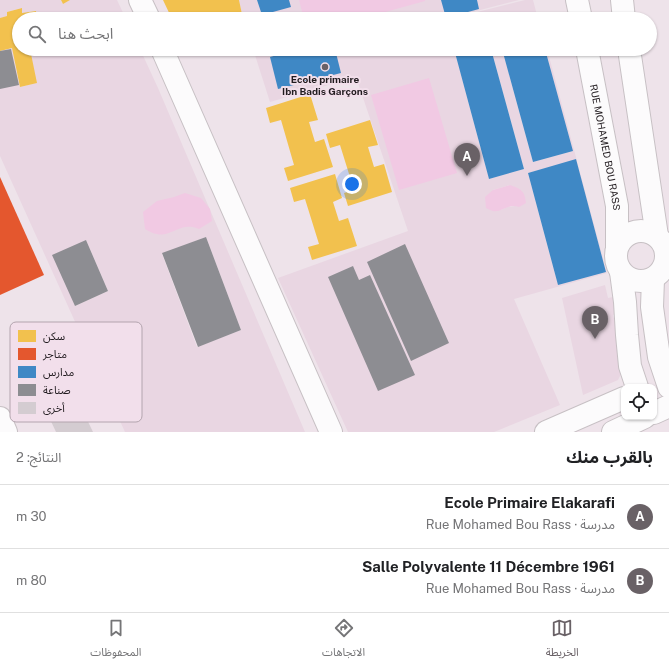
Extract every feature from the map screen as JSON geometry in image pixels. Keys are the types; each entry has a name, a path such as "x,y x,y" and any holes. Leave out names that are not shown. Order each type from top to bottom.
{"street":[{"path":"140,0 146,12"},
{"path":"577,0 580,12"},
{"path":"622,0 623,12"},
{"path":"165,56 331,432"},
{"name":"RUE MOHAMED BOU RASS","path":"587,56 617,206 617,247"},
{"path":"630,56 666,256 665,265 652,307 662,385"},
{"path":"661,274 647,281 635,281 624,276 616,264 615,255 621,240 634,232 642,230 662,238"},
{"path":"621,272 626,302 630,366 635,384"},
{"path":"546,432 621,399"},
{"path":"657,412 669,406"},
{"path":"0,418 6,432"},
{"path":"613,432 639,420"},
{"path":"647,420 651,432"}],"shaded area":[{"path":"0,0 61,0 63,4 70,0 117,0 123,12 22,12 21,8 7,12 7,16 0,18"},
{"path":"239,0 519,0 473,12 242,12"},
{"path":"299,0 425,0 385,12 302,12"},
{"path":"525,0 533,0 536,12 477,12"},
{"path":"12,48 12,56 14,56 20,87 36,83 31,56 143,56 305,432 125,432 120,422 142,422 142,322 75,322 0,156 0,51","holes":["206,237 241,330 197,347 162,254","86,240 108,291 75,306"]},
{"path":"255,56 456,56 489,179 524,169 493,56 504,56 533,162 573,151 547,56 549,56 607,273 514,299 560,405 494,432 348,432 278,278 408,231 356,77 270,102","holes":["576,160 606,272 558,285 528,173","510,185 515,206 507,207 501,210 493,190"]},
{"path":"429,78 457,173 399,190 371,95"},
{"path":"510,185 522,191 525,196 526,203 519,207 512,206 499,211 493,211 486,208 485,197 493,190"},
{"path":"185,193 201,198 210,209 212,221 199,229 186,227 162,235 154,234 145,229 143,212 157,201"},
{"path":"605,285 608,298 613,297 617,313 613,315 626,364 618,380 583,395 562,298"}],"building: سكن":[{"path":"61,0 70,0 63,4"},
{"path":"163,0 239,0 242,12 169,12"},
{"path":"22,8 22,12 12,12 12,48 0,51 0,18 7,16 7,12"},
{"path":"14,56 31,56 37,83 20,87"},
{"path":"310,94 318,120 309,122 315,142 324,139 333,167 288,181 284,168 294,165 281,120 270,123 266,108"},
{"path":"370,120 378,145 368,147 374,167 384,164 392,192 348,206 344,193 354,190 340,145 330,148 326,134"},
{"path":"335,174 342,198 333,202 339,221 348,218 357,246 312,260 308,247 319,244 305,199 294,202 290,188"}],"building: متاجر":[{"path":"0,177 44,275 0,295"}],"building: مدارس":[{"path":"257,0 289,0 291,7 273,12 261,12"},
{"path":"441,0 477,0 479,9 468,12 444,12"},
{"path":"337,56 341,73 278,89 270,57"},
{"path":"456,56 493,56 524,169 489,179"},
{"path":"504,56 547,56 573,151 533,162"},
{"path":"576,159 606,272 558,285 528,173"}],"building: صناعة":[{"path":"11,49 19,85 0,89 0,51"},
{"path":"206,237 241,330 198,347 162,253"},
{"path":"86,240 108,291 75,306 52,255"},
{"path":"405,244 449,343 411,361 367,262"},
{"path":"353,266 359,280 370,275 415,375 378,391 328,277"}],"building: أخرى":[{"path":"51,422 88,422 93,432 56,432"}],"place":[{"name":"Ecole primaire Ibn Badis Garçons","path":"325,67"},
{"name":"Ecole Primaire Elakarafi","path":"467,176"},
{"name":"Salle Polyvalente 11 Décembre 1961","path":"595,339"}]}
